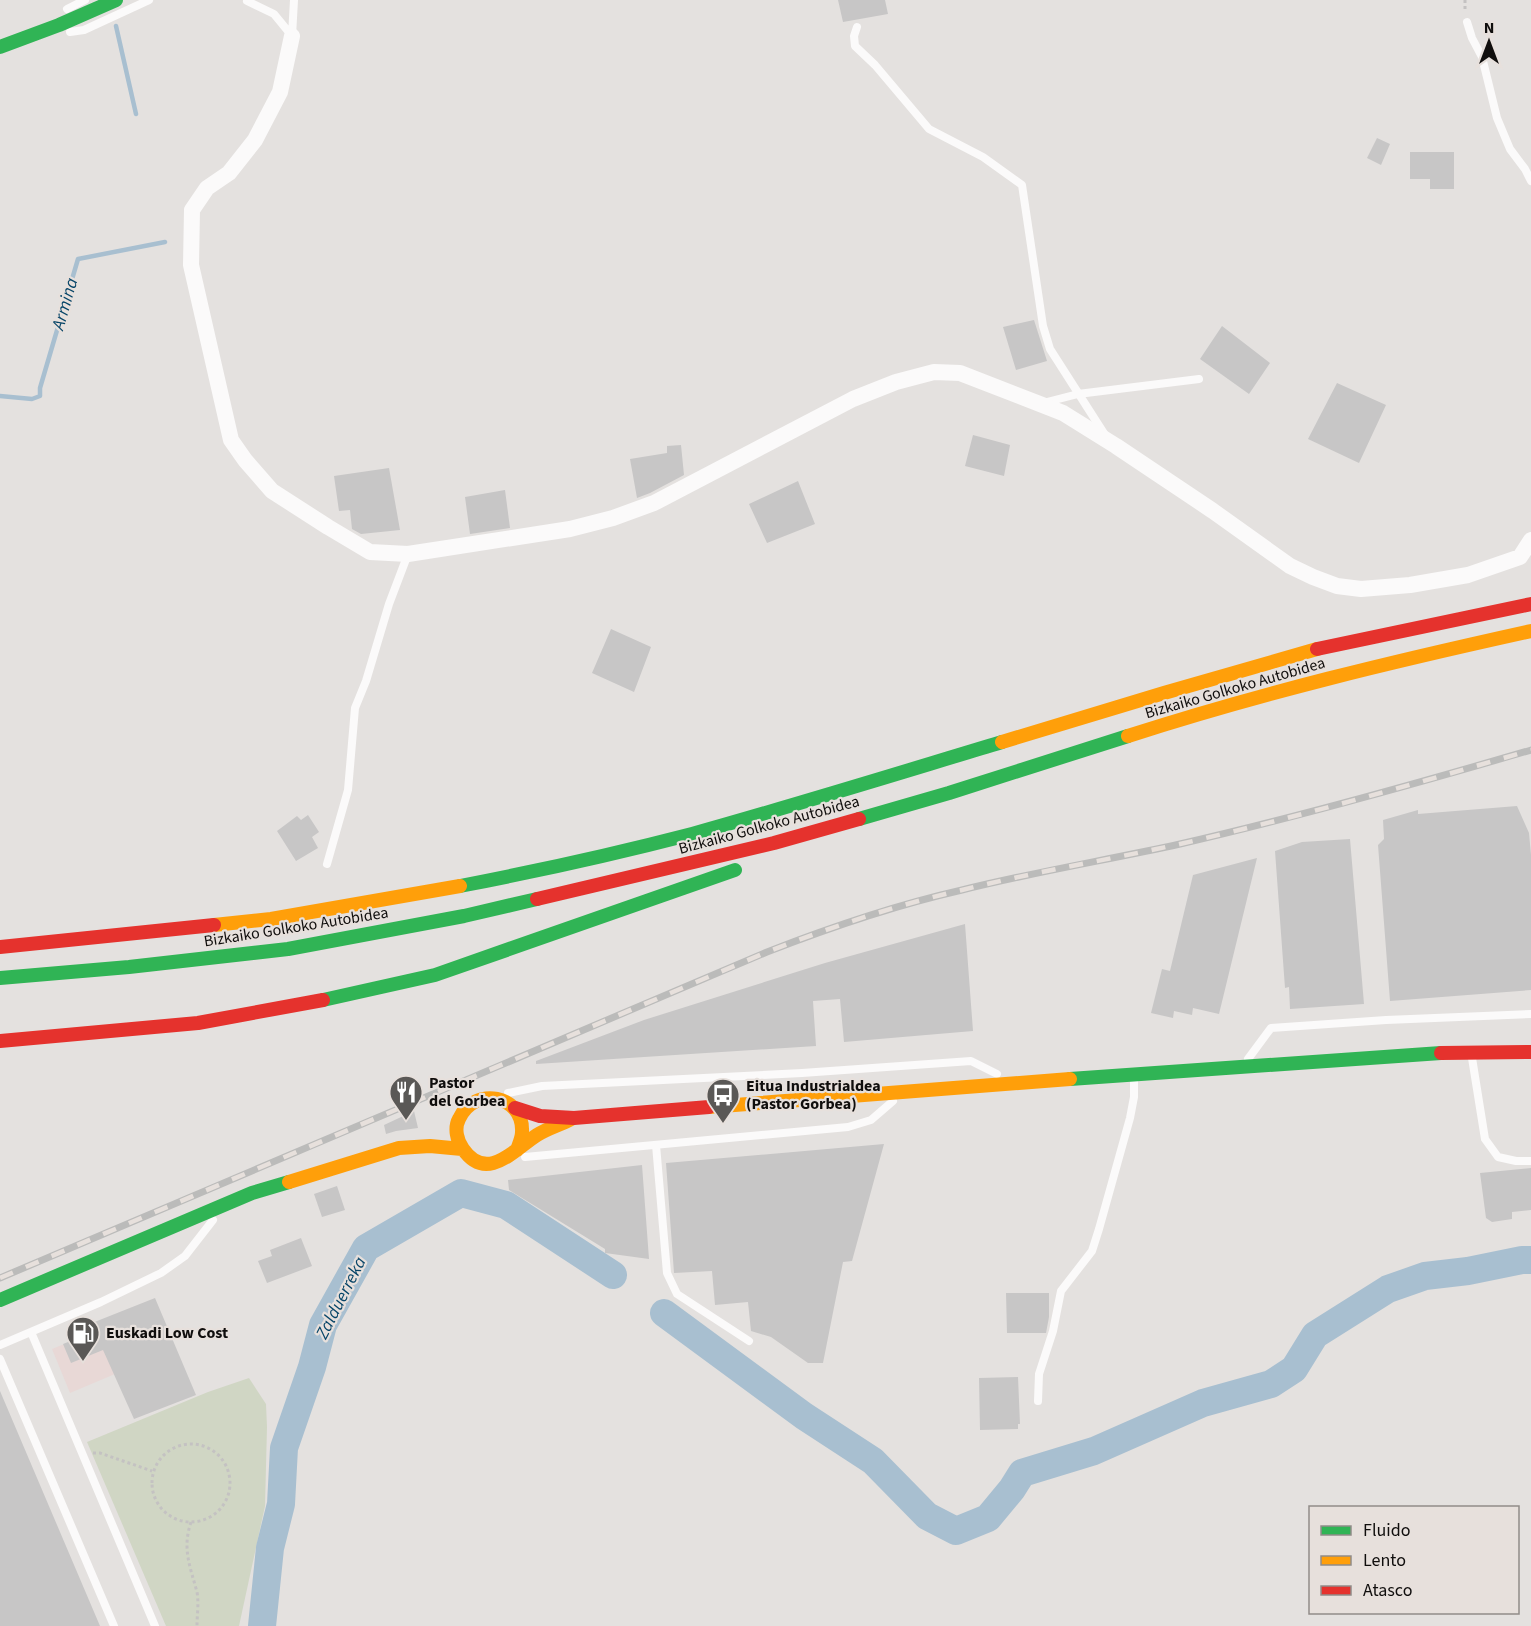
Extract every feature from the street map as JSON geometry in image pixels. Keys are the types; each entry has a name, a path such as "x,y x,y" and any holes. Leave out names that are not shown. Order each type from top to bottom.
{"main road":[{"path":"0,47 25,39 116,0"},
{"name":"Bizkaiko Golkoko Autobidea","path":"0,947 271,920 422,894 561,866 690,834 810,800 1153,696 1314,650 1531,604"},
{"name":"Bizkaiko Golkoko Autobidea","path":"0,978 129,967 288,949 464,916 774,843 949,793 1202,712 1391,662 1531,631"},
{"path":"0,1041 198,1023 333,998 435,975 949,793"},
{"path":"60,928 134,934"},
{"path":"415,1145 440,1132 472,1102 490,1097 499,1098 515,1108 540,1116 574,1118 1242,1066 1456,1052 1531,1052"},
{"path":"512,1154 522,1140 523,1129 521,1118 515,1108"},
{"path":"460,1115 456,1132 462,1149 469,1156 488,1164 498,1163 541,1132 574,1118"},
{"path":"0,1300 252,1193 399,1148 415,1145 462,1149"}],"street":[{"path":"292,36 280,92 255,140 228,173 207,188 192,210 191,265 231,440 272,491 370,552 408,554 570,529 613,519 654,503 853,399 896,381 934,372 960,373 1063,413 1213,511 1290,566 1337,586 1361,589 1410,585 1468,575 1520,557 1531,540"}],"lane":[{"path":"60,12 85,0"},
{"path":"25,39 84,30 149,0"},
{"path":"246,0 274,14 292,36"},
{"path":"292,36 294,0"},
{"path":"1467,22 1482,57 1497,118 1510,149 1531,181"},
{"path":"857,27 854,36 855,46 875,65 929,129 983,157 1022,185 1043,326 1050,349 1110,443"},
{"path":"1040,404 1078,394 1199,379"},
{"path":"327,864 348,790 355,708 408,554"},
{"path":"1242,1066 1271,1028 1386,1020 1531,1014"},
{"path":"1471,1052 1485,1139 1498,1157 1516,1161 1531,1161"},
{"path":"490,1097 542,1086 802,1073 971,1061 1013,1083"},
{"path":"1038,1401 1039,1374 1053,1331 1060,1291 1092,1251 1130,1118 1135,1074"},
{"path":"512,1154 656,1145 848,1127 871,1120 904,1091"},
{"path":"656,1145 667,1273 677,1294 748,1341"},
{"path":"0,1345 101,1302 161,1273 185,1256 226,1204"},
{"path":"31,1332 155,1626"},
{"path":"0,1359 114,1626"}],"path":[{"path":"187,1443 200,1444 221,1457 228,1468 229,1493 224,1504 215,1514 204,1520 191,1522 178,1520 166,1514 157,1504 152,1491 153,1472 163,1454 174,1447 187,1443"},
{"path":"82,1453 100,1453 153,1472"},
{"path":"191,1522 186,1552 197,1595 197,1626"}],"shaded area":[{"name":"Euskadi Low Cost","path":"96,1331 115,1374 70,1393 52,1349"}],"green space":[{"path":"249,1378 266,1404 265,1506 239,1626 166,1626 87,1442 208,1392"}],"building":[{"path":"838,0 885,0 888,14 843,22"},
{"path":"1377,138 1390,144 1381,165 1367,158"},
{"path":"1410,152 1454,152 1454,189 1430,189 1430,179 1410,179"},
{"path":"1034,320 1047,361 1016,370 1003,327"},
{"path":"1222,326 1270,363 1249,394 1200,359"},
{"path":"1337,383 1386,405 1359,463 1308,439"},
{"path":"973,435 1010,445 1004,476 965,466"},
{"path":"681,445 684,475 637,498 630,459 667,453 667,446"},
{"path":"389,468 400,530 361,534 352,529 350,510 339,511 334,476"},
{"path":"798,481 815,524 767,543 749,504"},
{"path":"505,490 510,528 470,534 465,497"},
{"path":"611,629 651,647 634,692 592,673"},
{"path":"1517,806 1529,833 1531,855 1531,990 1390,1001 1378,845 1384,839 1383,820 1418,810 1418,814"},
{"path":"308,815 319,832 312,837 318,848 296,861 277,831 297,816 301,820"},
{"path":"1350,839 1364,1004 1290,1009 1289,987 1285,988 1275,851 1302,842"},
{"path":"1257,858 1219,1014 1193,1008 1192,1015 1174,1011 1173,1018 1151,1013 1162,969 1170,971 1193,875"},
{"path":"965,924 973,1031 844,1042 840,999 813,1001 816,1046 536,1064 536,1061 644,1020 825,963"},
{"path":"414,1111 418,1128 386,1134 384,1125"},
{"path":"884,1144 852,1261 843,1262 823,1363 808,1363 771,1337 751,1331 748,1302 715,1305 712,1271 674,1273 666,1163"},
{"path":"642,1165 649,1259 605,1253 605,1249 509,1190 508,1180"},
{"path":"1531,1168 1531,1210 1512,1212 1512,1219 1492,1222 1486,1218 1480,1173"},
{"path":"337,1186 345,1210 322,1217 314,1194"},
{"path":"301,1238 312,1266 267,1283 258,1261 272,1256 270,1250"},
{"path":"1006,1293 1049,1293 1046,1333 1007,1333"},
{"path":"155,1298 196,1395 134,1419 103,1350 71,1363 63,1344 96,1331 92,1323"},
{"path":"1018,1377 1020,1424 1018,1424 1018,1429 980,1430 979,1378"},
{"path":"0,1391 100,1626 0,1626"}],"waterway":[{"name":"Armina","path":"116,26 136,114"},
{"name":"Armina","path":"0,396 32,399 40,396 40,388 78,259 165,242"},
{"name":"Zalduerreka","path":"262,1626 270,1548 281,1504 284,1448 312,1367 323,1325 366,1248 461,1193 506,1205 613,1275"},
{"path":"664,1313 804,1416 873,1461 927,1516 956,1531 988,1518 1022,1473 1094,1451 1203,1403 1271,1384 1294,1369 1315,1335 1388,1289 1425,1276 1531,1260"}],"railway":[{"path":"0,1278 767,952 839,925 989,884 1268,823 1531,750"}],"traffic: fast":[{"path":"0,47 116,0"},
{"path":"859,819 1128,736"},
{"path":"460,886 576,862 692,834 1002,742"},
{"path":"323,1000 435,975 735,870"},
{"path":"0,978 129,967 288,949 464,916 537,899"},
{"path":"1070,1079 1441,1053"},
{"path":"0,1300 252,1193 289,1182"}],"traffic: slow":[{"path":"1128,736 1328,679 1531,631"},
{"path":"1002,742 1317,649"},
{"path":"214,925 271,919 460,886"},
{"path":"709,1107 1070,1079"},
{"path":"517,1150 518,1148 522,1134 520,1119 507,1103 486,1098 475,1101 466,1108 457,1123 459,1142 472,1159 482,1163 501,1160 511,1154 520,1148 541,1133 571,1119"},
{"path":"289,1182 399,1148 430,1146 462,1149"}],"traffic: jam":[{"path":"1317,649 1531,604"},
{"path":"537,899 774,843 859,819"},
{"path":"0,947 214,925"},
{"path":"0,1041 198,1023 323,1000"},
{"path":"1441,1053 1531,1052"},
{"path":"515,1108 540,1116 574,1118 709,1107"}],"place":[{"name":"Pastor del Gorbea","path":"406,1121"},
{"name":"Eitua Industrialdea (Pastor Gorbea)","path":"723,1124"},
{"name":"Euskadi Low Cost","path":"83,1362"}]}
